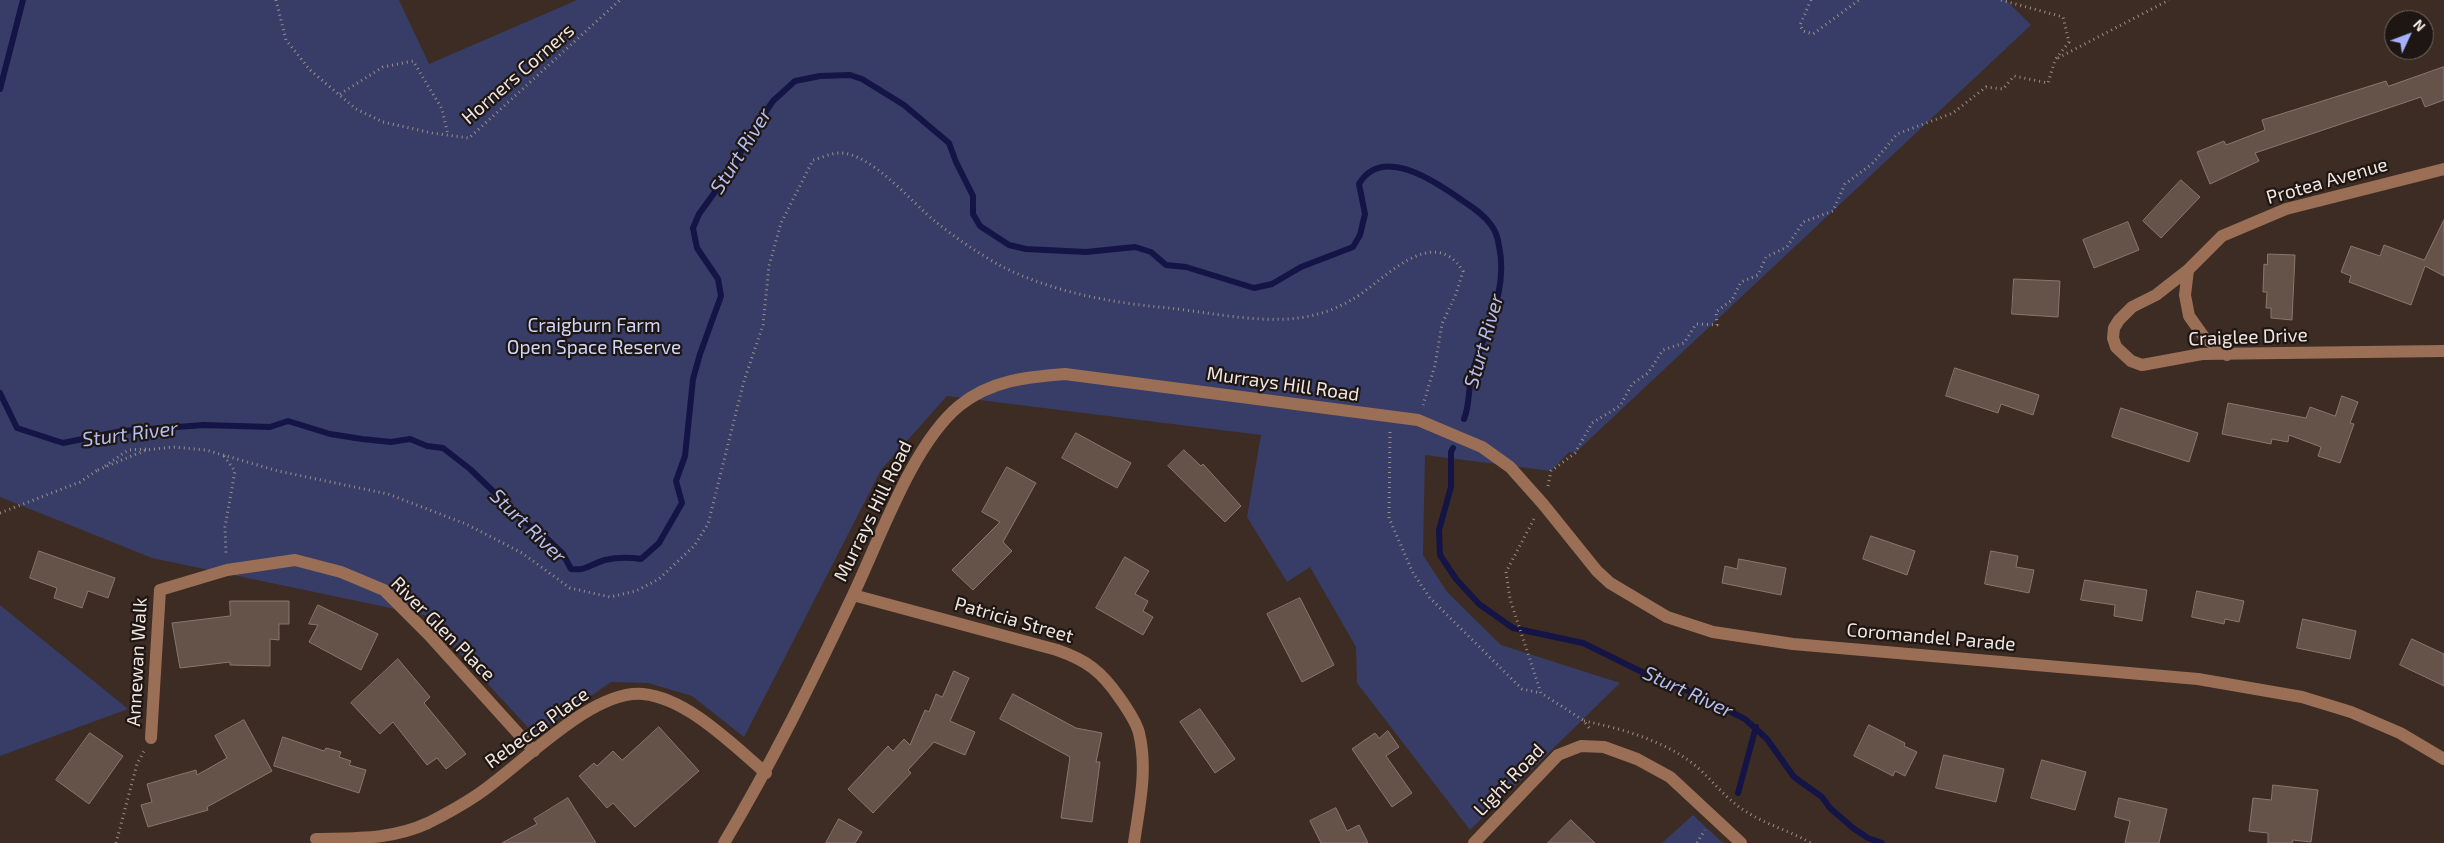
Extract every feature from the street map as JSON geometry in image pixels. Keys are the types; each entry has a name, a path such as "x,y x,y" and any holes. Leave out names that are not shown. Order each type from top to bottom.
{"street":[{"name":"Protea Avenue","path":"2188,270 2222,236 2286,209 2444,169"},
{"path":"2188,270 2185,295 2189,316 2204,337 2227,355"},
{"name":"Craiglee Drive","path":"2188,270 2156,295 2132,307 2119,320 2114,328 2113,338 2116,347 2131,361 2142,366 2202,354 2444,351"},
{"name":"Murrays Hill Road","path":"724,843 766,773 853,595 908,476 930,437 959,406 984,390 1018,378 1066,374 1424,422 1472,443"},
{"name":"Coromandel Parade","path":"1472,443 1510,467 1543,504 1596,571 1610,583 1667,617 1713,632 1793,644 2198,679 2302,697 2351,712 2400,734 2444,759"},
{"name":"River Glen Place","path":"160,590 227,570 295,560 341,572 384,590 429,635 534,751"},
{"name":"Annewan Walk","path":"151,738 160,590"},
{"name":"Patricia Street","path":"853,595 1057,650 1081,658 1106,678 1139,732 1143,776 1134,843"},
{"name":"Rebecca Place","path":"316,839 390,837 427,823 478,795 586,712 613,698 643,694 672,703 698,716 766,773"},
{"name":"Light Road","path":"1474,843 1558,754 1581,746 1604,747 1637,759 1670,777 1741,843"}],"path":[{"name":"Horners Corners","path":"276,0 286,40 310,70 356,108 383,122 469,138 620,0"},
{"path":"1812,0 1800,25 1803,31 1812,34 1859,0"},
{"path":"1541,693 1510,599 1506,572 1543,504 1551,471 1575,453 1592,423 1620,406 1632,384 1648,373 1663,350 1684,343 1696,324 1717,324 1716,312 1732,300 1741,282 1758,275 1766,257 1787,247 1803,222 1833,211 1845,184 1872,164 1897,134 1953,113 1986,86 2003,89 2014,76 2048,83 2055,60 2069,42 2063,17 2001,0"},
{"path":"2055,60 2169,0"},
{"path":"339,94 384,67 413,61 442,109 448,135"},
{"path":"98,470 146,450 173,446 206,450 278,471 388,494 474,528 522,553 570,588 610,597 636,591 659,579 687,553 694,546 708,524 744,381 763,325 769,266 781,223 813,160 840,153 863,160 888,177 936,222 1001,266 1035,280 1094,298 1278,321 1318,314 1353,298 1409,257 1436,252 1456,260 1463,271 1456,294 1442,324 1424,422"},
{"path":"1390,417 1389,518 1413,573 1430,598 1522,689 1541,693 1583,720 1604,747"},
{"path":"0,514 80,482 128,450 176,447 211,450 224,456 235,471 226,527 227,570"},
{"path":"116,843 137,764 151,738"},
{"path":"1746,812 1793,832 1811,843"}],"green space":[{"name":"Craigburn Farm Open Space Reserve","path":"0,0 399,0 429,64 577,0 2006,0 2031,25 1575,453 1569,452 1551,471 1425,455 1423,555 1447,592 1501,645 1620,683 1470,830 1357,683 1356,647 1310,567 1287,582 1247,517 1261,435 947,396 881,470 744,737 692,696 648,683 611,682 535,735 424,615 152,558 0,497"},
{"path":"0,605 128,709 0,756"},
{"path":"1693,815 1723,843 1662,843"}],"building":[{"path":"2444,67 2444,100 2425,107 2421,97 2255,153 2259,161 2210,184 2197,152 2224,141 2226,145 2265,130 2262,120 2386,81 2388,86"},
{"path":"2181,180 2200,197 2161,238 2143,221"},
{"path":"2444,220 2444,276 2425,266 2411,305 2349,282 2351,276 2341,272 2351,246 2380,256 2384,245 2424,260"},
{"path":"2128,222 2139,250 2094,268 2083,240"},
{"path":"2268,254 2295,255 2292,320 2271,318 2271,308 2266,308 2267,292 2263,292 2264,264 2267,265"},
{"path":"2014,279 2060,281 2058,317 2012,314"},
{"path":"1955,368 2039,395 2033,415 2001,404 1998,413 1946,396"},
{"path":"2342,396 2358,402 2350,423 2354,424 2340,463 2318,456 2321,447 2289,435 2288,442 2272,439 2271,444 2222,434 2228,403 2306,418 2310,407 2335,416"},
{"path":"2121,408 2198,433 2189,462 2112,437"},
{"path":"1076,433 1131,463 1117,488 1062,458"},
{"path":"1184,450 1201,466 1203,464 1241,506 1225,522 1168,466"},
{"path":"1007,467 1036,483 1003,542 1012,551 973,590 952,570 1000,522 982,512"},
{"path":"1871,536 1915,551 1907,575 1863,559"},
{"path":"39,551 115,578 108,598 88,591 82,608 54,598 57,588 30,578"},
{"path":"1991,551 2018,556 2016,567 2034,570 2029,593 1985,584"},
{"path":"1125,557 1149,571 1135,594 1148,601 1143,611 1153,617 1143,635 1096,608"},
{"path":"1739,559 1786,568 1781,595 1722,583 1725,566 1737,569"},
{"path":"2085,580 2147,590 2142,621 2114,616 2115,605 2081,600"},
{"path":"2197,591 2244,601 2239,622 2225,619 2224,624 2192,617"},
{"path":"1300,598 1334,665 1302,682 1267,614"},
{"path":"230,601 289,601 289,624 279,624 279,640 270,639 270,666 230,665 230,662 180,668 172,623 230,616"},
{"path":"318,605 378,634 361,670 309,642 318,625 309,624"},
{"path":"2303,619 2356,631 2350,659 2297,648"},
{"path":"2412,639 2444,654 2444,686 2400,665"},
{"path":"398,659 430,697 424,703 466,754 446,769 437,758 427,765 393,722 380,734 351,703"},
{"path":"954,671 969,678 950,721 975,732 965,755 934,742 908,770 911,773 873,813 848,789 888,746 893,751 904,739 910,745 925,710 929,712 936,694 942,697"},
{"path":"1013,694 1076,728 1102,733 1096,762 1100,762 1092,822 1061,818 1070,757 1000,719"},
{"path":"1200,709 1235,759 1215,773 1180,722"},
{"path":"244,720 272,771 207,807 208,810 148,827 141,805 152,802 147,784 196,770 197,775 227,758 215,736"},
{"path":"1869,725 1905,743 1904,746 1917,752 1905,776 1895,771 1893,776 1854,756"},
{"path":"659,727 699,771 635,827 613,803 607,808 579,776 594,763 597,766 613,751 622,760"},
{"path":"1388,731 1399,747 1386,756 1412,793 1392,807 1352,749 1375,733 1379,738"},
{"path":"90,733 123,756 89,804 56,780"},
{"path":"283,737 324,751 326,748 341,752 339,757 351,761 349,765 366,770 359,793 274,766"},
{"path":"1944,755 2004,769 1996,802 1936,788"},
{"path":"2042,760 2086,772 2075,810 2031,798"},
{"path":"2273,785 2318,790 2311,842 2293,840 2292,843 2268,843 2268,833 2249,831 2253,798 2271,800"},
{"path":"568,798 596,843 502,843 537,824 534,819"},
{"path":"2119,798 2167,809 2159,843 2125,843 2130,821 2115,817"},
{"path":"1336,808 1347,831 1359,825 1368,843 1321,843 1310,821"},
{"path":"839,819 862,832 855,843 826,843"},
{"path":"1571,820 1595,843 1548,843"}],"waterway":[{"name":"Sturt River","path":"0,89 23,0"},
{"name":"Sturt River","path":"0,393 17,428 63,443 122,431 204,425 270,427 288,421 330,434 362,439 391,442 410,439 427,446 443,448 470,469 526,523 538,530 563,554 571,569 585,568 614,558 641,559 659,543 682,503 676,481 685,456 693,379 721,296 718,279 697,248 693,228 699,214 736,163 745,142 773,101 795,81 820,76 850,75 862,79 904,105 949,143 973,196 973,214 980,226 1009,245 1026,249 1086,252 1135,247 1151,252 1166,265 1186,267 1254,288 1272,284 1301,267 1353,247 1360,235 1365,214 1359,184 1368,173 1380,167 1406,169 1446,189 1475,209 1493,227 1499,243 1501,263 1498,295 1472,374 1464,419"},
{"name":"Sturt River","path":"1453,448 1451,452 1451,487 1439,530 1440,555 1456,579 1479,604 1513,628 1583,643 1745,719 1767,739 1794,777 1822,797 1830,808 1853,828 1868,838 1882,843"},
{"path":"1738,793 1756,727"}]}
